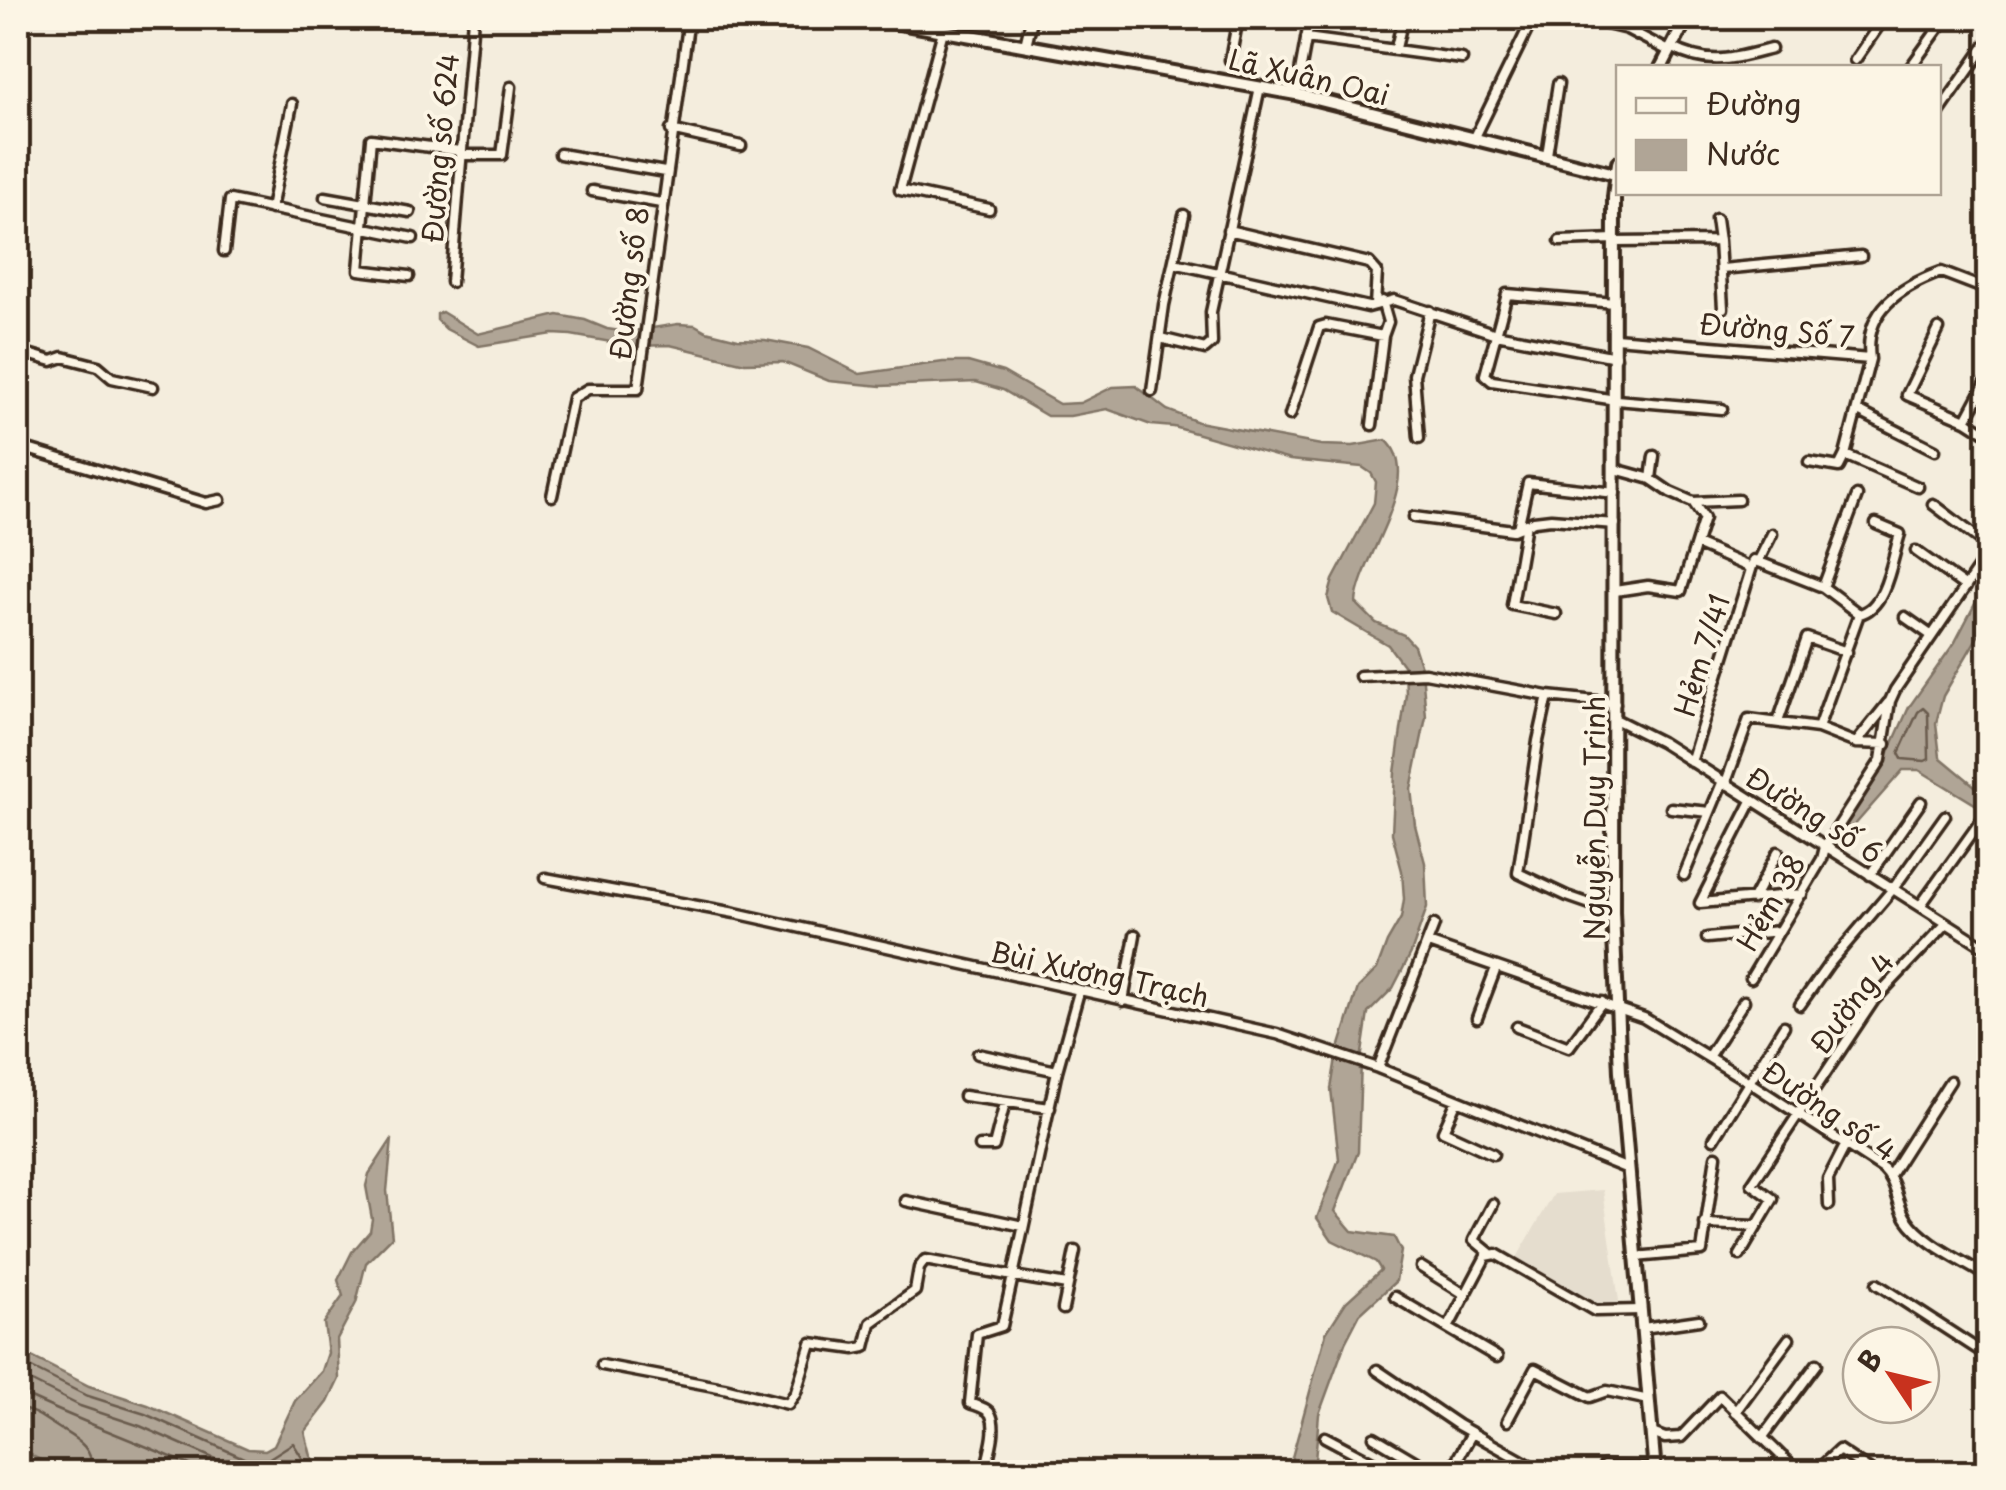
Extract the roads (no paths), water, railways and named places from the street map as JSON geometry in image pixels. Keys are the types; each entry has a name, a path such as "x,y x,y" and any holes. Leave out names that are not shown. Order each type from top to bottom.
{"main road":[{"name":"Lã Xuân Oai","path":"871,18 1296,94 1547,155 1616,168"},
{"path":"1662,65 1687,18"},
{"name":"Nguyễn Duy Trinh","path":"1616,195 1614,912 1628,1169 1655,1471"}],"street":[{"name":"Đường số 624","path":"450,282 472,18"},
{"name":"Đường số 8","path":"552,496 574,398 588,389 636,390 688,18"},
{"path":"1026,43 1032,18"},
{"path":"1230,60 1238,18"},
{"path":"1296,94 1310,18"},
{"path":"1396,48 1403,18"},
{"path":"1489,18 1530,22 1594,19 1627,28 1690,56 1720,61 1771,50"},
{"path":"1855,60 1884,18"},
{"path":"1912,65 1946,18"},
{"path":"1475,137 1530,22"},
{"path":"943,31 900,190 989,209"},
{"path":"1306,38 1462,60"},
{"path":"1941,110 1988,42"},
{"path":"1547,155 1558,84"},
{"path":"409,276 359,270 371,139 460,153 502,155 511,87"},
{"path":"1160,338 1204,349 1210,347 1211,312 1260,87"},
{"path":"271,209 292,104"},
{"path":"672,130 741,146"},
{"path":"560,154 665,172"},
{"path":"592,191 661,203"},
{"path":"325,197 410,212"},
{"path":"224,251 230,200 414,238"},
{"path":"1152,391 1184,216"},
{"path":"1716,219 1723,308"},
{"path":"1228,230 1369,263 1377,272 1379,303 1388,322 1372,425"},
{"path":"1560,241 1719,241"},
{"path":"1722,269 1861,256"},
{"path":"1174,263 1368,307 1394,300 1496,334 1616,357"},
{"name":"Đường Số 7","path":"1616,338 1870,360 1868,338 1872,320 1887,303 1941,272 1988,290"},
{"path":"1615,303 1509,293 1504,298 1487,378 1616,400 1722,409"},
{"path":"1419,438 1414,375 1430,311"},
{"path":"1290,416 1319,327 1383,336"},
{"path":"1940,329 1907,394 1988,434"},
{"path":"18,351 52,361 63,357 98,366 112,378 153,386"},
{"path":"1809,462 1839,467 1870,360"},
{"path":"1966,420 1988,379"},
{"path":"1858,410 1936,450"},
{"path":"18,446 206,503 220,500"},
{"path":"1844,455 1918,487"},
{"path":"1651,479 1654,456"},
{"path":"1615,470 1651,479 1693,502 1704,518 1681,591 1648,586 1615,592"},
{"path":"1556,614 1512,605 1528,483 1614,492"},
{"path":"1823,587 1857,496"},
{"path":"1693,502 1738,500"},
{"path":"1856,742 1890,701 1988,550 1933,504"},
{"path":"1414,517 1513,530 1551,519 1614,524"},
{"path":"1696,544 1823,587 1859,614 1868,612 1878,600 1900,534 1876,524"},
{"name":"Hẻm 7/41","path":"1691,762 1754,563 1772,534"},
{"path":"1916,551 1966,587"},
{"path":"1818,728 1859,614"},
{"path":"1905,618 1932,636"},
{"path":"1778,722 1807,638 1847,652"},
{"path":"1360,676 1429,673 1548,696 1615,703"},
{"path":"1548,696 1518,873 1566,896 1614,912"},
{"path":"1684,875 1749,719 1818,728 1856,742 1886,744 1890,701"},
{"name":"Đường số 6","path":"1615,719 1661,742 1988,950"},
{"name":"Hẻm 38","path":"1751,978 1822,859 1824,847 1881,760 1886,744"},
{"path":"1752,801 1700,900 1702,904 1802,894"},
{"path":"1870,875 1921,802"},
{"path":"1671,808 1710,812"},
{"path":"1920,906 1988,810"},
{"path":"1800,1004 1894,889 1945,816"},
{"path":"1981,820 1988,828"},
{"path":"1754,899 1778,852"},
{"name":"Bùi Xương Trạch","path":"545,878 735,914 1277,1034 1378,1068 1628,1169"},
{"name":"Đường 4","path":"1757,1226 1773,1199 1752,1184 1874,1000 1947,923"},
{"path":"1378,1068 1434,926"},
{"path":"1707,938 1779,931"},
{"path":"1123,1001 1135,935"},
{"name":"Đường số 4","path":"1428,943 1618,1007 1654,1024 1890,1176 1901,1208 1916,1230 1988,1277"},
{"path":"1477,1018 1496,968"},
{"path":"985,1472 992,1416 970,1400 977,1334 998,1330 1006,1320 1057,1071 1079,992"},
{"path":"1708,1057 1744,1000"},
{"path":"1517,1027 1568,1047 1602,1002"},
{"path":"1714,1139 1784,1026"},
{"path":"978,1054 1057,1071"},
{"path":"1890,1176 1950,1081"},
{"path":"964,1096 1050,1108"},
{"path":"1457,1100 1443,1131 1493,1154"},
{"path":"980,1146 994,1146 1005,1103"},
{"path":"1829,1205 1828,1179 1846,1146"},
{"path":"1635,1256 1702,1251 1716,1156"},
{"path":"906,1202 1023,1226"},
{"path":"1493,1204 1474,1240 1490,1254 1595,1310 1641,1310"},
{"path":"1705,1224 1757,1226 1740,1255"},
{"path":"1062,1309 1074,1251"},
{"path":"1448,1328 1490,1254"},
{"path":"602,1365 788,1404 796,1392 811,1343 865,1347 872,1324 915,1291 925,1260 1067,1285"},
{"path":"1421,1267 1466,1295"},
{"path":"1877,1284 1988,1356"},
{"path":"1394,1297 1498,1357"},
{"path":"1643,1328 1699,1320"},
{"path":"1735,1412 1789,1340"},
{"path":"1762,1438 1817,1364"},
{"path":"1508,1422 1535,1369 1590,1397 1607,1392 1649,1400"},
{"path":"1376,1370 1542,1472"},
{"path":"1652,1433 1665,1438 1680,1437 1720,1396 1798,1472"},
{"path":"1450,1472 1472,1432"},
{"path":"1325,1437 1391,1472"},
{"path":"1374,1437 1433,1472"},
{"path":"1815,1472 1839,1450 1872,1472"},
{"path":"1768,1472 1783,1457"},
{"path":"1403,1472 1412,1460"},
{"path":"1604,1466 1655,1471"}],"water":[{"path":"442,312 478,334 558,315 627,332 695,325 738,339 808,348 860,374 968,362 1003,372 1059,404 1080,403 1113,387 1136,386 1167,410 1198,422 1321,445 1353,446 1386,440 1397,456 1399,476 1356,603 1376,623 1404,635 1414,646 1422,670 1426,717 1411,789 1425,863 1427,907 1411,953 1393,988 1368,1013 1361,1060 1358,1152 1335,1211 1352,1231 1394,1237 1401,1251 1396,1281 1360,1314 1345,1343 1319,1414 1314,1472 1288,1472 1326,1333 1346,1302 1381,1270 1376,1262 1332,1240 1317,1218 1339,1159 1331,1089 1336,1058 1358,988 1377,969 1401,918 1404,899 1402,871 1392,833 1395,773 1406,694 1405,668 1388,645 1332,612 1328,598 1333,580 1374,503 1376,482 1371,473 1362,467 1290,460 1174,427 1151,425 1107,409 1047,416 1003,390 976,382 881,386 829,381 783,362 745,363 670,345 634,346 571,335 553,334 479,346 446,329 437,320 437,314"},
{"path":"1988,579 1988,619 1943,696 1936,723 1940,757 1981,791 1984,800 1975,804 1919,770 1903,770 1849,828 1844,822 1889,752 1909,707 1955,642"},
{"path":"392,1139 387,1191 392,1237 366,1263 356,1303 337,1339 339,1379 328,1402 305,1432 311,1456 324,1472 66,1472 34,1457 18,1444 18,1350 89,1386 148,1405 248,1449 265,1450 274,1445 295,1401 322,1371 328,1353 324,1323 343,1296 338,1280 352,1252 370,1231 372,1219 366,1186 369,1174"}]}
